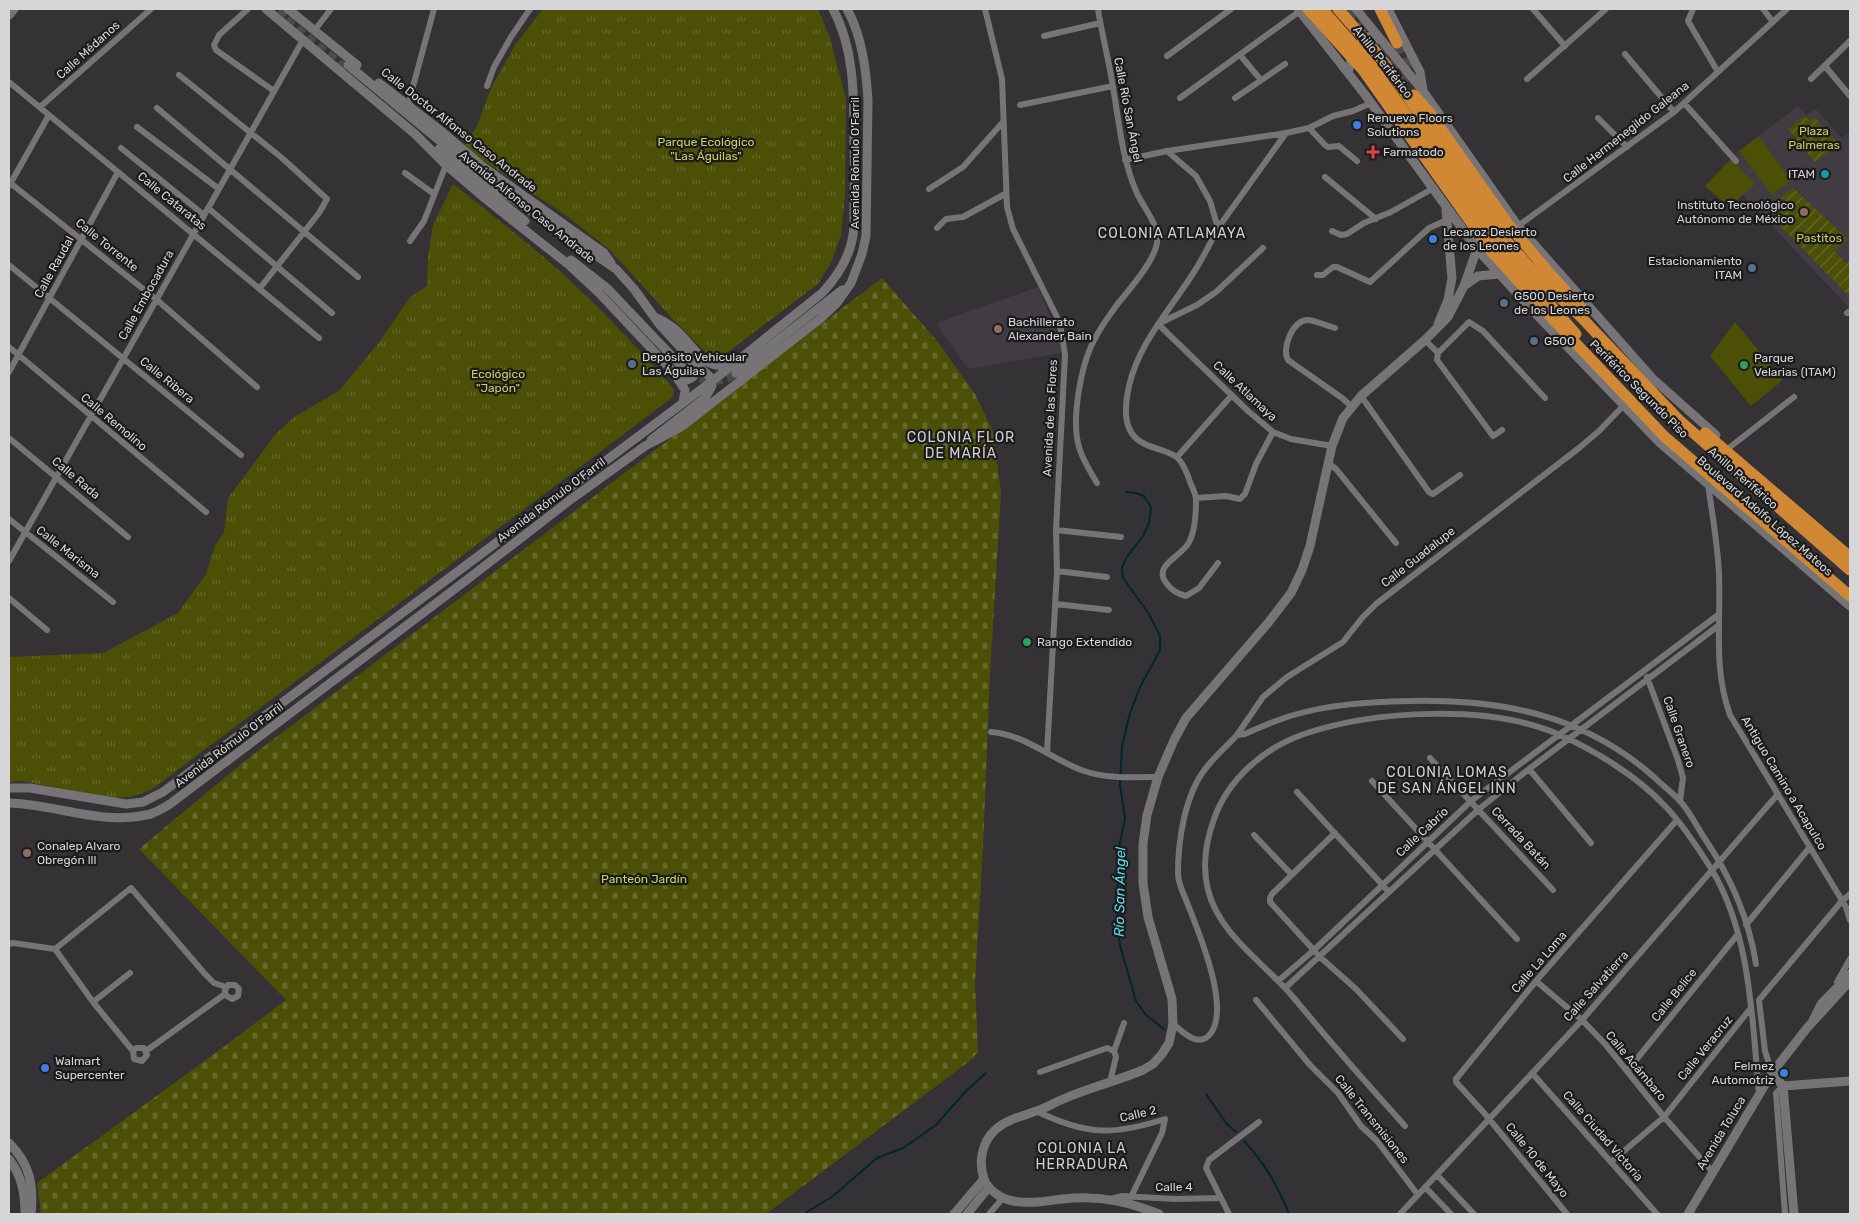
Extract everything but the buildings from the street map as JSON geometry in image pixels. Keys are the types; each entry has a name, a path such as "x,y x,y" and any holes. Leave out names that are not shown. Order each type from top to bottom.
{"highway":[{"name":"Anillo Periférico","path":"1322,9 1372,66 1499,246 1628,392 1670,432 1850,589"},
{"name":"Anillo Periférico","path":"1337,9 1381,58 1507,242 1544,283 1580,316 1680,421 1850,570"},
{"name":"Periférico Segundo Piso","path":"1351,9 1429,112 1508,224 1551,276 1644,376 1682,413 1850,557"},
{"path":"1380,9 1397,43"},
{"name":"Periférico Segundo Piso","path":"1302,10 1363,70 1492,252 1548,314 1664,437 1850,596"},
{"path":"1568,302 1580,316"},
{"path":"1613,380 1628,392"},
{"path":"1758,490 1806,512"},
{"path":"1786,532 1815,576"}],"main road":[{"path":"9,15 14,9"},
{"path":"266,9 415,134 446,165 487,200 557,254 599,293 674,373 685,390 686,395 683,403"},
{"name":"Calle Doctor Alfonso Caso Andrade","path":"288,9 482,166 604,253 616,269"},
{"name":"Avenida Rómulo O'Farril","path":"9,788 30,788 126,804 143,802 163,792 601,462 711,382 826,289 844,263 851,246 855,187 854,87 847,47 833,9"},
{"name":"Avenida Rómulo O'Farril","path":"9,803 26,803 98,816 125,818 148,815 170,804 607,473 645,446 681,427 820,319 846,293 862,254 868,227 868,100 866,72 859,36 847,9"},
{"path":"1318,33 1337,9"},
{"path":"1337,60 1351,9 1384,42 1422,91 1518,226 1652,378 1850,550"},
{"path":"1388,9 1420,72 1422,91"},
{"name":"Boulevard Adolfo López Mateos","path":"1302,10 1445,207 1464,226 1499,274 1659,442 1850,606"},
{"path":"1348,73 1352,56 1363,38 1371,36 1384,42"},
{"name":"Avenida Alfonso Caso Andrade","path":"686,371 607,288 466,174 347,67 523,208 616,269 690,358 707,374 711,382"},
{"path":"1464,226 1488,185"},
{"path":"1159,1214 1133,1204 1110,1199 1083,1198 1019,1202 1002,1198 987,1183 981,1161 982,1152 991,1135 1002,1125 1134,1074 1152,1064 1162,1054 1168,1043 1173,1024 1172,999 1148,917 1143,883 1143,844 1151,800 1158,777 1186,718 1268,623 1291,593 1302,570 1310,546 1332,446 1343,418 1361,396 1425,340 1448,317 1464,286 1497,197"},
{"path":"1436,328 1448,300 1452,278 1445,207"},
{"path":"530,233 540,234"},
{"path":"552,244 557,254"},
{"path":"736,373 838,294 854,274"},
{"path":"1464,286 1478,276 1499,274"},
{"path":"655,317 680,333 712,366 725,366 735,362"},
{"path":"674,373 687,380 692,378 695,367 690,358"},
{"path":"645,446 705,398 712,386 711,382"},
{"path":"601,462 607,473"},
{"path":"1807,1028 1850,980"},
{"name":"Avenida Toluca","path":"1688,1214 1759,1093 1807,1028"},
{"path":"1772,1073 1783,1086 1794,1214"},
{"path":"1783,1086 1850,1081"},
{"path":"9,1143 27,1167 31,1189 31,1214"},
{"path":"9,1159 15,1167 24,1189 25,1214"},
{"path":"967,1214 979,1201 987,1183"},
{"path":"954,1214 987,1183"}],"street":[{"name":"Calle Médanos","path":"40,107 151,9"},
{"path":"248,9 219,36 214,45 216,50 274,91"},
{"path":"314,31 331,9"},
{"path":"408,105 434,9"},
{"path":"487,86 494,67 510,37 530,9"},
{"name":"Avenida de las Flores","path":"985,9 1002,79 1007,207 1013,229 1057,317 1065,354 1056,530 1056,604 1047,753"},
{"name":"Calle Río San Ángel","path":"1097,483 1080,452 1077,437 1077,408 1085,363 1096,336 1135,283 1157,244 1157,235 1153,221 1136,192 1125,160 1098,9"},
{"path":"1167,56 1232,9"},
{"path":"1534,9 1565,46"},
{"path":"1527,79 1606,9"},
{"path":"1692,9 1688,21 1718,72"},
{"path":"1763,9 1773,22"},
{"name":"Calle Hermenegildo Galeana","path":"1518,226 1674,112 1787,9"},
{"path":"1180,98 1302,10"},
{"path":"1044,36 1100,23"},
{"name":"Calle Embocadura","path":"9,560 303,40"},
{"path":"1811,79 1850,41"},
{"path":"1625,54 1674,112"},
{"path":"1240,55 1261,80"},
{"path":"1236,98 1286,64"},
{"path":"1825,66 1850,96"},
{"path":"179,75 326,196 326,202 260,288"},
{"name":"Calle Cataratas","path":"9,82 319,338"},
{"path":"1020,105 1113,86"},
{"path":"1125,160 1167,151 1309,128 1333,116 1371,103"},
{"path":"1684,103 1736,161"},
{"path":"157,108 358,277"},
{"path":"9,184 49,115"},
{"path":"1598,118 1627,147"},
{"path":"929,189 963,167 1003,122"},
{"path":"138,127 219,189"},
{"path":"1309,128 1325,145 1328,147 1339,146 1356,161"},
{"path":"1218,563 1199,588 1186,596 1174,592 1164,580 1161,573 1163,568 1189,544 1193,532 1196,498 1188,476 1177,457 1136,440 1126,425 1129,387 1138,357 1158,324 1193,274 1218,228 1286,133"},
{"path":"121,148 204,215"},
{"path":"1167,151 1196,176 1210,201 1218,228"},
{"path":"410,241 424,221 446,165"},
{"name":"Calle Raudal","path":"9,372 118,172"},
{"path":"405,173 434,194"},
{"path":"1325,177 1376,219"},
{"name":"Calle Torrente","path":"9,184 83,239 257,387"},
{"path":"1332,231 1342,235 1347,234 1364,223 1391,212 1432,189"},
{"path":"937,228 946,219 963,217 1005,194"},
{"path":"208,208 332,313"},
{"path":"1317,274 1322,275 1333,267 1338,267 1370,282 1429,228 1447,220"},
{"path":"1158,324 1216,292 1263,248"},
{"name":"Calle Ribera","path":"9,265 241,454"},
{"path":"1335,328 1307,320 1300,322 1285,349 1285,355 1288,360 1351,406"},
{"path":"1438,354 1469,322 1482,331 1545,398"},
{"name":"Calle Atlamaya","path":"1158,324 1273,432 1291,439 1332,446"},
{"path":"1425,340 1438,354 1438,360 1493,436 1502,430"},
{"name":"Calle Remolino","path":"9,347 206,512"},
{"path":"1177,457 1232,395"},
{"path":"1361,396 1429,492 1433,494 1460,476"},
{"path":"1730,447 1794,397"},
{"name":"Calle Guadalupe","path":"1173,1024 1195,1040 1201,1041 1210,1034 1216,1022 1216,990 1210,965 1180,888 1178,874 1182,823 1186,808 1204,770 1237,735 1264,697 1275,687 1287,677 1343,642 1376,604 1599,432 1624,405"},
{"path":"1196,498 1226,496 1240,499 1245,494 1256,464 1273,432"},
{"name":"Calle Rada","path":"9,438 128,537"},
{"path":"1328,463 1336,469 1396,544"},
{"name":"Antiguo Camino a Acapulco","path":"1708,484 1719,574 1719,676 1723,695 1730,715 1741,735 1846,907 1850,920"},
{"name":"Calle Marisma","path":"9,519 113,602"},
{"path":"1056,530 1121,537"},
{"path":"1057,571 1107,577"},
{"path":"9,598 47,630"},
{"path":"1056,604 1110,610"},
{"name":"Calle Cabrío","path":"1278,981 1314,950 1471,801 1718,615"},
{"name":"Calle Cabrío","path":"1285,988 1479,809 1718,626"},
{"name":"Calle Granero","path":"1645,671 1680,769 1682,778 1680,801"},
{"name":"Calle Guadalupe","path":"1237,735 1245,734 1292,715 1337,706 1389,702 1465,701 1552,717 1573,725 1607,742 1637,762 1680,801 1720,862 1736,895 1753,942 1756,964"},
{"path":"1405,1126 1285,988 1224,925 1212,906 1205,878 1208,836 1217,810 1229,790 1252,764 1274,748 1304,734 1385,717 1441,714 1478,716 1497,718 1540,728 1559,735 1631,776 1658,798 1677,820 1712,871 1732,913 1748,979 1759,1093"},
{"path":"991,732 1022,739 1086,772 1116,776 1158,777"},
{"name":"Cerrada Batán","path":"1430,758 1553,890"},
{"path":"1529,769 1591,843"},
{"path":"1372,781 1517,939"},
{"path":"1297,792 1388,892"},
{"name":"Calle Salvatierra","path":"1425,1188 1582,1020 1778,794"},
{"name":"Calle La Loma","path":"1489,1120 1456,1082 1456,1079 1536,981 1677,820"},
{"path":"1335,833 1272,894 1270,898 1272,906 1320,957 1356,989 1403,1039"},
{"path":"1254,834 1292,875"},
{"path":"1746,924 1810,847"},
{"path":"9,944 55,948 131,888 205,974 225,990 146,1051"},
{"path":"1772,1073 1765,1051 1759,1000 1846,907 1850,894"},
{"name":"Calle Belice","path":"1627,1071 1738,934"},
{"path":"55,948 92,1002 134,1051 134,1059 142,1061 147,1055 146,1051"},
{"path":"1832,990 1850,959"},
{"name":"Avenida Toluca","path":"1807,1028 1820,1003 1850,972"},
{"path":"92,1002 130,973"},
{"name":"Calle Acámbaro","path":"1536,981 1582,1020 1606,1045 1712,1172"},
{"name":"Calle Transmisiones","path":"1256,1000 1310,1064 1338,1093 1361,1126 1377,1141 1418,1195"},
{"name":"Calle Veracruz","path":"1611,1162 1664,1116 1750,1009"},
{"path":"1110,1082 1116,1057 1114,1051 1124,1023"},
{"path":"134,1051 140,1047 146,1051"},
{"path":"1040,1072 1107,1048 1114,1051"},
{"name":"Calle Ciudad Victoria","path":"1532,1073 1656,1214"},
{"path":"1783,1086 1776,1093 1785,1214"},
{"name":"Calle 2","path":"1036,1111 1066,1124 1100,1132 1128,1129 1164,1119 1162,1133 1131,1198"},
{"name":"Calle 10 de Mayo","path":"1489,1120 1566,1214"},
{"path":"1229,1214 1206,1168 1207,1164 1209,1160 1259,1122"},
{"path":"1437,1175 1474,1214"},
{"path":"1400,1214 1425,1188 1450,1214"},
{"name":"Calle 4","path":"1110,1199 1122,1196 1131,1198 1221,1198"},
{"path":"989,1214 1002,1198"},
{"path":"974,1214 979,1201"}],"shaded area":[{"name":"Instituto Tecnológico Autónomo de México","path":"1798,106 1806,115 1816,109 1842,138 1850,132 1850,309 1743,195 1729,207 1705,186 1739,151"},
{"name":"Bachillerato Alexander Bain","path":"1038,287 1058,335 1061,353 968,369 936,323"}],"green space":[{"name":"Parque Ecológico \"Las Águilas\"","path":"543,9 818,9 830,38 846,99 845,197 841,235 832,261 818,284 720,358 710,357 610,250 564,214 463,147 477,126 491,88 515,45"},
{"name":"Plaza Palmeras","path":"1805,116 1809,120 1814,117 1839,144 1815,162 1788,129"},
{"path":"1759,136 1791,181 1772,195 1739,151"},
{"path":"1731,159 1755,184 1729,207 1705,186"},
{"name":"Ecológico \"Japón\"","path":"453,184 533,248 592,301 674,389 673,397 151,790 130,797 113,798 22,781 9,782 9,657 103,653 178,613 206,574 215,546 224,532 228,498 275,435 294,417 339,391 380,341 410,297 427,286 428,256 433,225"},
{"name":"Pastitos","path":"1793,188 1848,239 1834,251 1846,263 1850,260 1850,297 1765,211"},
{"name":"Panteón Jardín","path":"882,278 937,341 975,394 993,432 1001,493 975,982 978,1052 971,1060 766,1214 41,1214 37,1183 286,1000 139,849 246,760"},
{"name":"Parque Velarias (ITAM)","path":"1735,322 1783,380 1751,406 1710,356"}],"waterway":[{"name":"Río San Ángel","path":"1126,492 1144,496 1151,507 1149,523 1143,536 1126,558 1122,568 1123,578 1149,614 1160,636 1160,650 1140,687 1130,713 1122,746 1120,785 1125,819 1118,852 1117,922 1120,945 1136,1001 1146,1015 1165,1030"},
{"path":"804,1214 833,1196 877,1158 903,1148 936,1125 966,1091 986,1073"},
{"path":"1206,1094 1226,1123 1236,1132"},
{"path":"1244,1141 1270,1175 1289,1214"}],"tunnel":[{"path":"280,9 294,20"},
{"path":"1349,9 1386,52 1405,85"},
{"path":"286,20 346,69"},
{"path":"1397,43 1409,77"},
{"path":"1502,226 1536,265"},
{"path":"688,372 700,378 712,380 725,379 736,373"}],"place":[{"name":"Renueva Floors Solutions","path":"1357,125"},
{"name":"Farmatodo","path":"1373,152"},
{"name":"ITAM","path":"1825,174"},
{"name":"Instituto Tecnológico Autónomo de México","path":"1804,212"},
{"name":"Lecaroz Desierto de los Leones","path":"1433,239"},
{"name":"Estacionamiento ITAM","path":"1752,268"},
{"name":"G500 Desierto de los Leones","path":"1504,303"},
{"name":"Bachillerato Alexander Bain","path":"998,329"},
{"name":"G500","path":"1534,341"},
{"name":"Depósito Vehicular Las Águilas","path":"632,364"},
{"name":"Parque Velarias (ITAM)","path":"1744,365"},
{"name":"Rango Extendido","path":"1027,642"},
{"name":"Conalep Alvaro Obregón lll","path":"27,853"},
{"name":"Walmart Supercenter","path":"45,1068"},
{"name":"Felmez Automotriz","path":"1784,1073"}],"district":[{"name":"COLONIA ATLAMAYA","path":"1172,233"},
{"name":"COLONIA FLOR DE MARÍA","path":"961,446"},
{"name":"COLONIA LOMAS DE SAN ÁNGEL INN","path":"1447,780"},
{"name":"COLONIA LA HERRADURA","path":"1082,1156"}]}
